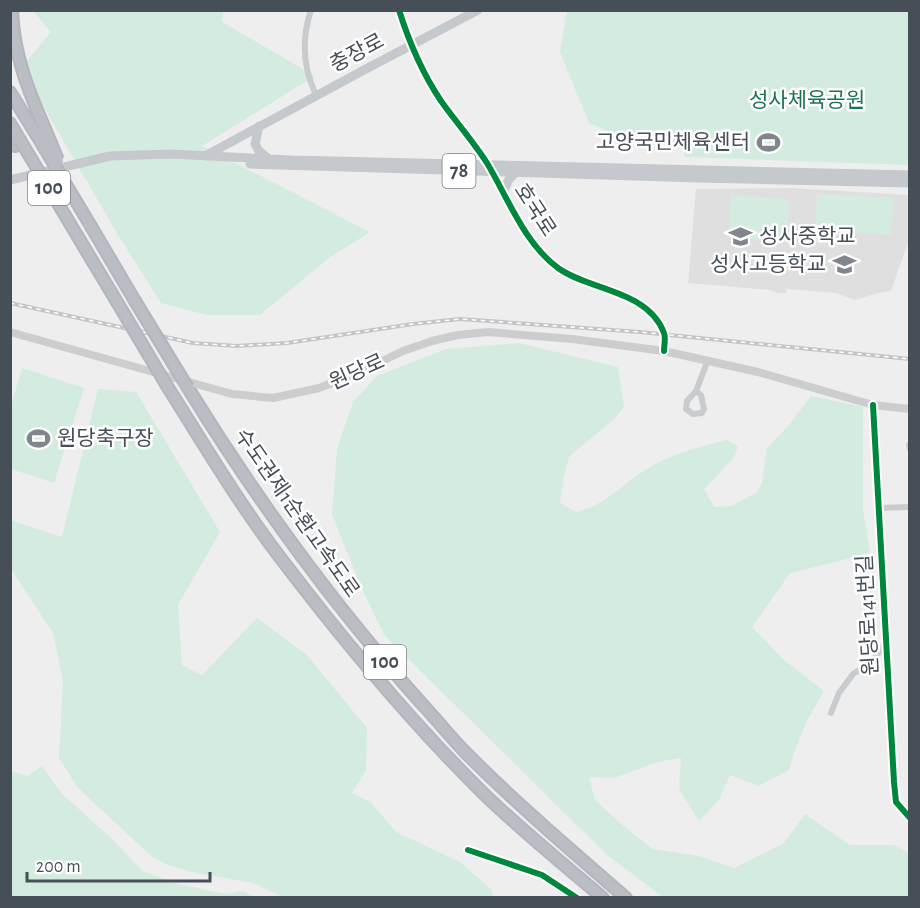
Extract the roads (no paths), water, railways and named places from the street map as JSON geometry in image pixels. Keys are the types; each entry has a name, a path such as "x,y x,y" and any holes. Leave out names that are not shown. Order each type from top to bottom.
{"highway":[{"path":"12,10 21,70 41,132"},
{"name":"수도권제1순환고속도로","path":"10,92 41,132 70,190 188,388 249,485 307,565 394,673 467,754 574,854 626,897"},
{"name":"수도권제1순환고속도로","path":"10,123 15,142 47,185 167,386 278,556 357,656 443,752 536,842 603,897"}],"main road":[{"name":"충장로","path":"201,159 316,95 478,10"},
{"path":"259,126 255,144 268,159"},
{"name":"호국로","path":"10,180 110,156 171,154 289,167 909,175"},
{"name":"호국로","path":"10,185 74,169 110,163 170,159 268,159 490,168 515,173 909,183"},
{"path":"503,193 509,179 515,173"},
{"name":"원당로","path":"10,332 232,394 273,398 319,388 353,375 403,351 432,341 488,332 572,339 664,351 708,360 873,405 909,409"}],"street":[{"name":"충장로","path":"311,10 304,48 307,76 316,95"},
{"name":"호국로","path":"399,10 411,45 442,102 490,168 515,216 538,248 557,267 577,279 627,297 640,305 655,318 665,334 664,351"},
{"path":"696,391 708,360"},
{"name":"원당로141번길","path":"873,405 894,782 896,802 909,818"},
{"path":"879,508 909,507"},
{"name":"원당로141번길","path":"831,713 839,693 853,674 872,662 886,642"},
{"path":"468,850 542,875 577,897"}],"railway":[{"path":"10,303 193,343 237,346 287,343 460,319 640,332 910,359"}],"place":[{"name":"고양국민체육센터","path":"768,142"},
{"name":"성사중학교","path":"741,236"},
{"name":"성사고등학교","path":"844,264"},
{"name":"원당축구장","path":"39,438"}],"park label":[{"name":"성사체육공원","path":"807,100"}]}
